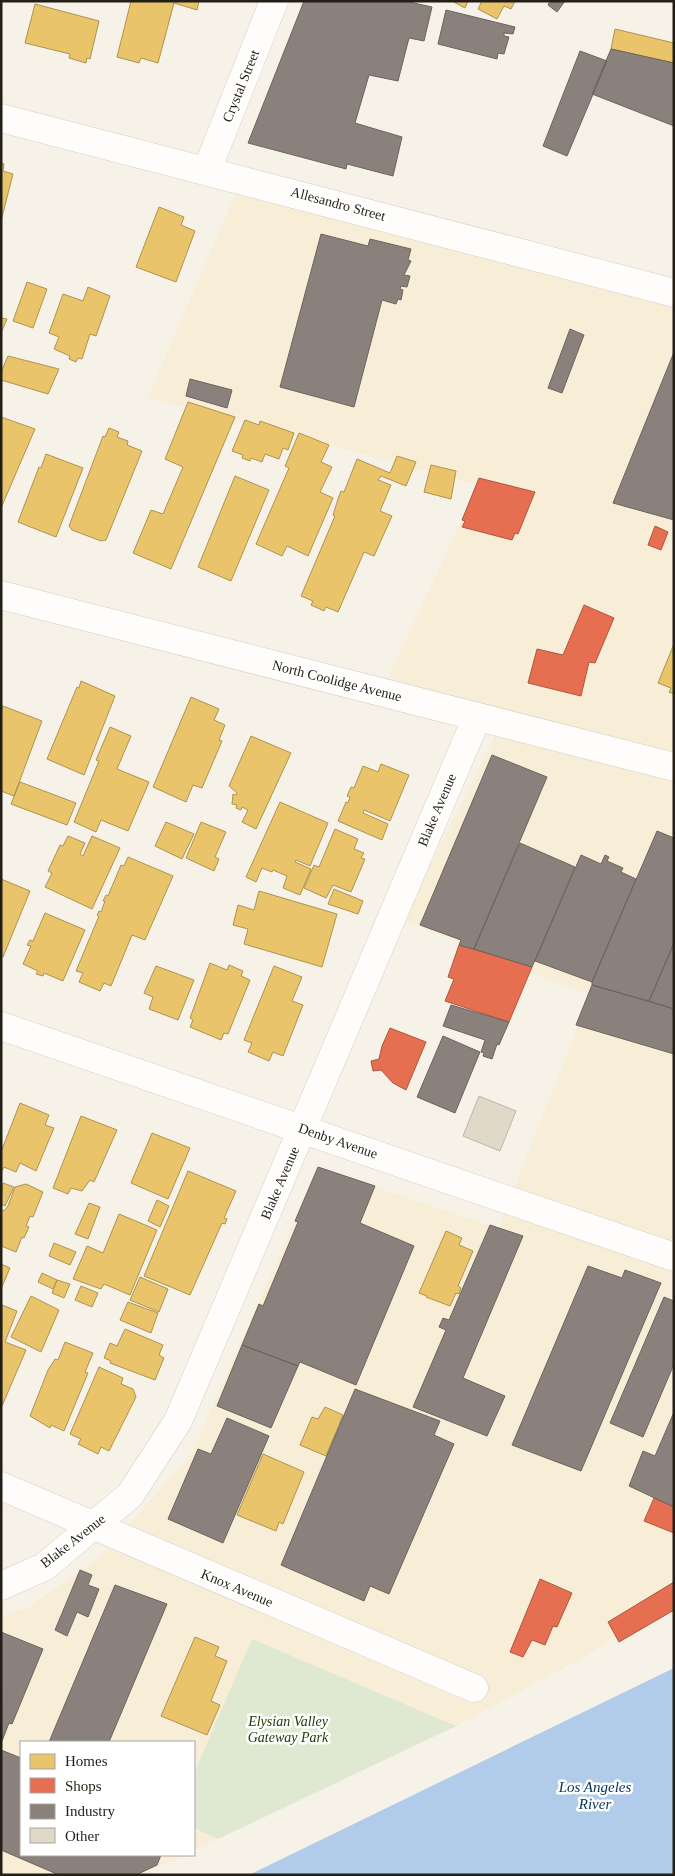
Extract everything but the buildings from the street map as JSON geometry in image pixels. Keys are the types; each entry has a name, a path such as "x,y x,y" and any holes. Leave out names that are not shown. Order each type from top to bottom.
{"street":[{"name":"Crystal Street","path":"207,170 274,1"},
{"name":"Allesandro Street","path":"1,118 207,170 674,293"},
{"name":"North Coolidge Avenue","path":"1,594 477,718 674,767"},
{"name":"Blake Avenue","path":"1,1586 44,1567 130,1495 178,1421 477,718"},
{"name":"Denby Avenue","path":"1,1026 674,1257"},
{"name":"Knox Avenue","path":"1,1486 474,1688"}],"shaded area":[{"path":"246,170 674,283 674,1603 586,1656 456,1726 252,1639 195,1771 195,1741 20,1741 20,1856 182,1856 143,1875 1,1875 1,1617 29,1607 102,1555 192,1453 318,1168 498,1228 590,996 403,920 507,712 388,678 478,485 148,397"},
{"path":"195,1828 218,1839 195,1850"}],"green space":[{"name":"Elysian Valley Gateway Park","path":"252,1639 456,1726 218,1839 195,1828 195,1771"}],"water":[{"name":"Los Angeles River","path":"674,1668 674,1875 249,1875"}]}
